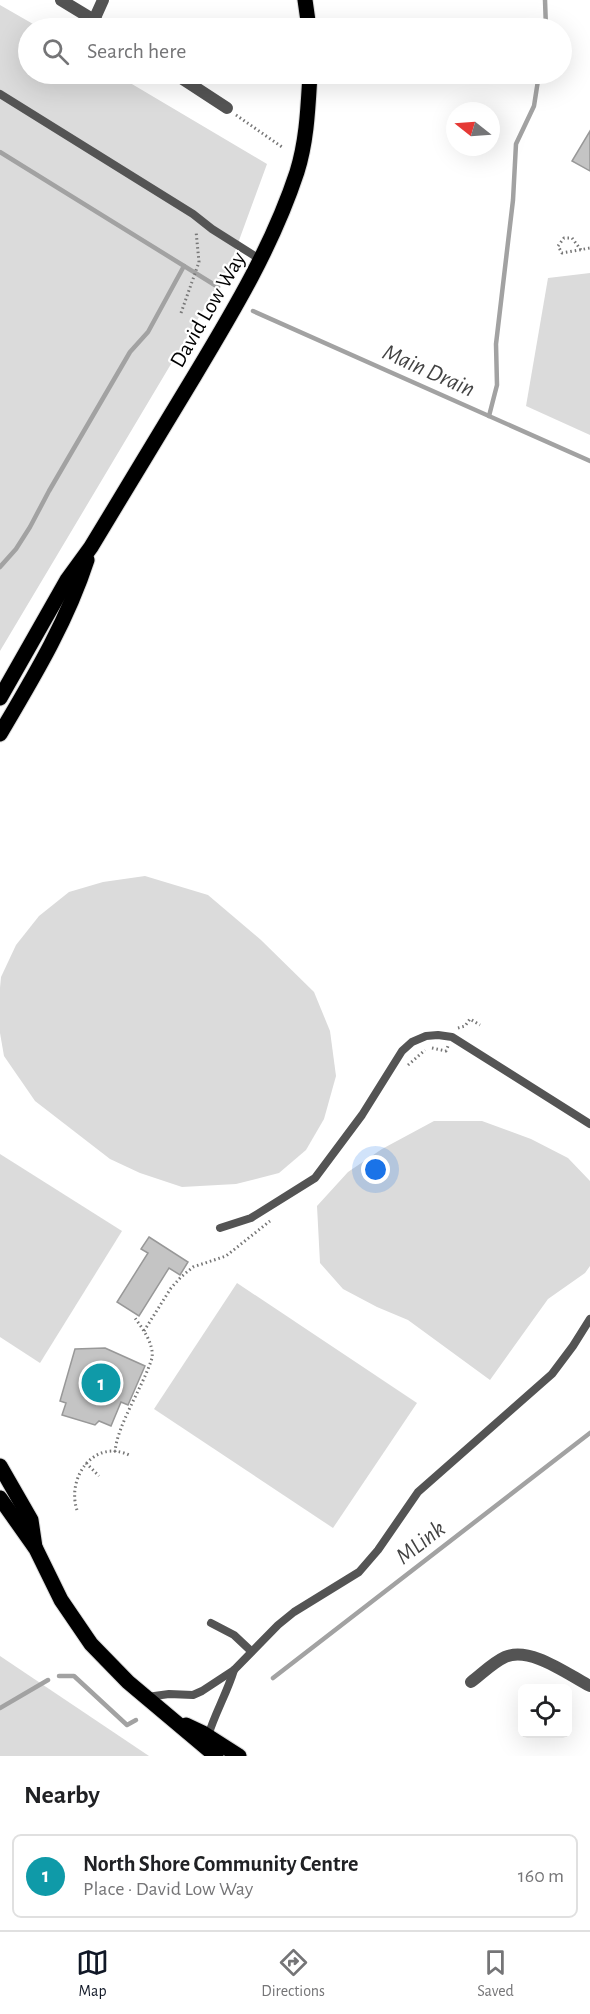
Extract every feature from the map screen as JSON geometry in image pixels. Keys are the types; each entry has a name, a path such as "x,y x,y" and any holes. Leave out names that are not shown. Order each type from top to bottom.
{"main road":[{"path":"305,0 308,18"},
{"name":"David Low Way","path":"0,698 67,580 91,547 229,319 261,260 297,171 306,132 309,84"},
{"name":"David Low Way","path":"0,734 28,687 79,586 91,547"},
{"path":"12,677 28,687"},
{"path":"0,1466 31,1520 36,1550"},
{"path":"0,1498 36,1550 62,1600 86,1636 122,1676 216,1756"},
{"path":"175,1720 239,1756"}],"street":[{"path":"61,0 91,18"},
{"path":"95,18 103,0"},
{"path":"190,84 227,108"},
{"path":"471,1682 497,1662 518,1654 538,1658 590,1686"}],"lane":[{"path":"0,94 194,214 212,229 261,260"},
{"path":"220,1228 251,1218 315,1178 363,1115 402,1051 412,1042 426,1036 452,1037 590,1124"},
{"path":"145,1697 169,1694 193,1695 234,1670 251,1651 294,1612 359,1572 378,1550 418,1492 552,1374 590,1319"},
{"path":"211,1623 234,1635 251,1651"},
{"path":"208,1737 214,1716 234,1670"}],"path":[{"path":"227,108 282,147"},
{"path":"181,313 199,262 194,214"},
{"path":"581,250 572,238 564,238 558,246 562,253 581,250 590,248"},
{"path":"454,1030 465,1026 470,1019 480,1025"},
{"path":"115,1452 118,1437 152,1358 150,1345 135,1318"},
{"path":"77,1510 73,1494 79,1475 86,1463 101,1453 125,1453 131,1456"},
{"path":"86,1463 99,1476"}],"shaded area":[{"path":"0,5 23,18 18,18 18,84 132,84 267,164 230,265 0,651"},
{"path":"590,273 590,435 526,406 548,278"},
{"path":"145,876 208,895 261,940 314,992 330,1031 336,1076 324,1119 306,1150 279,1173 236,1184 182,1187 140,1173 110,1159 35,1101 4,1056 0,1033 1,977 16,945 39,916 69,892 103,882"},
{"path":"434,1121 482,1121 531,1139 568,1158 590,1181 590,1266 585,1273 548,1299 490,1380 408,1320 343,1289 320,1263 317,1206 348,1172 382,1149"},
{"path":"0,1154 122,1231 40,1363 0,1337"},
{"path":"237,1283 417,1403 333,1528 154,1409"},
{"path":"0,1656 149,1756 0,1756"}],"building":[{"path":"590,131 590,171 572,161"},
{"path":"149,1237 188,1262 180,1275 169,1268 139,1316 117,1302 148,1253 141,1249"},
{"path":"105,1348 145,1366 128,1405 121,1402 111,1426 99,1421 95,1425 62,1415 66,1403 60,1401 75,1349"}],"waterway":[{"path":"545,0 546,18"},
{"path":"489,416 497,385 496,344 513,200 516,144 534,106 537,84"},
{"name":"Main Drain","path":"0,152 218,287"},
{"path":"0,567 16,549 30,527 130,352 148,332 184,266"},
{"name":"Main Drain","path":"253,311 590,461"},
{"name":"MLink","path":"273,1678 590,1433"},
{"name":"MLink","path":"59,1676 74,1676 127,1725 136,1720"},
{"name":"MLink","path":"0,1708 48,1680"}],"place":[{"name":"North Shore Community Centre","path":"101,1383"}]}
